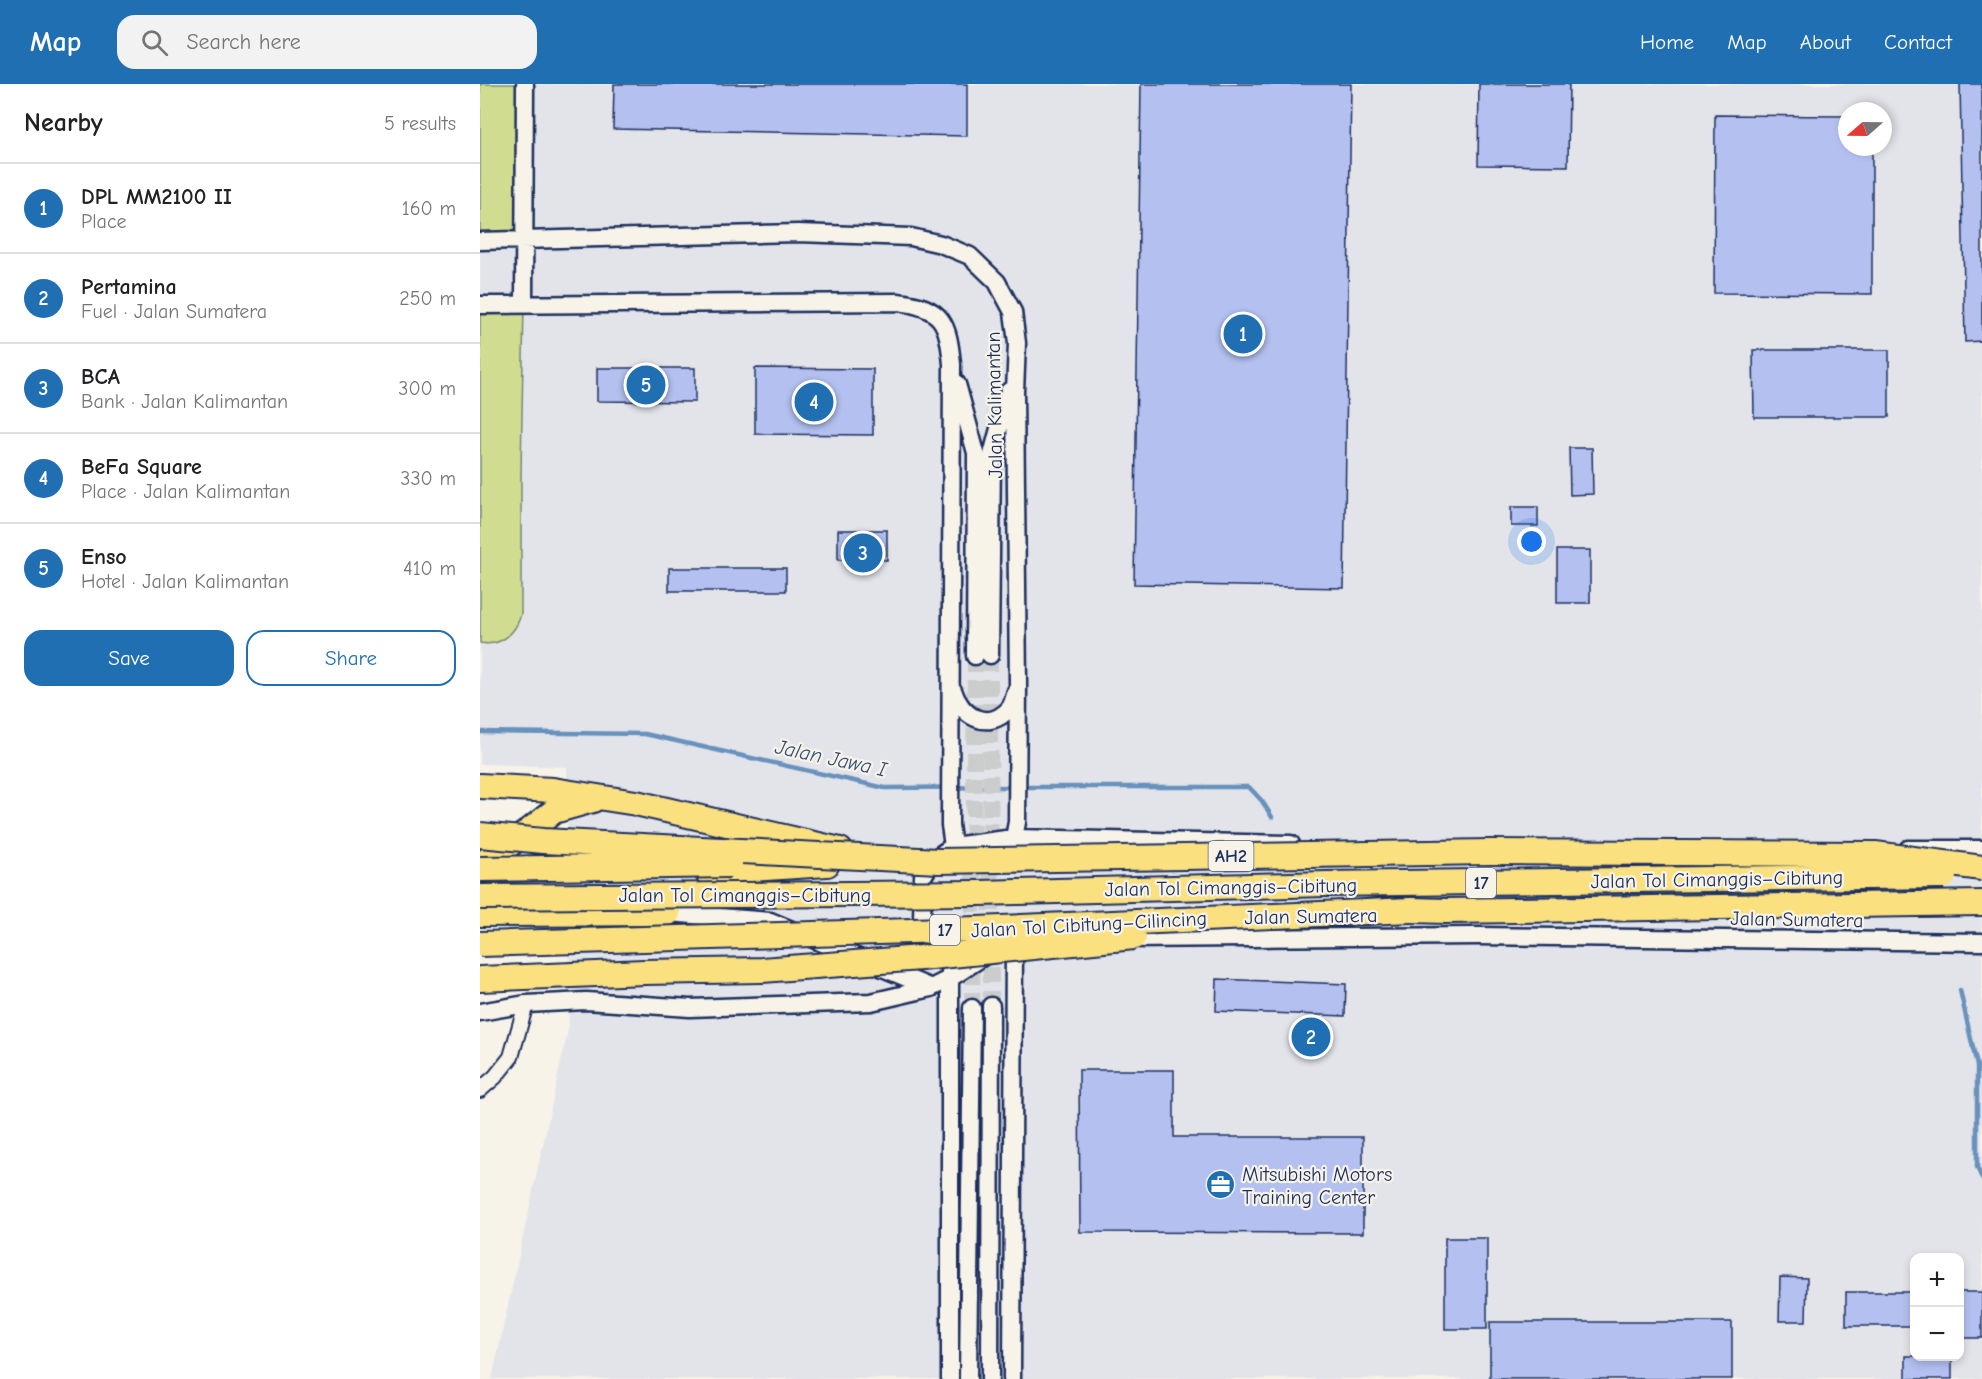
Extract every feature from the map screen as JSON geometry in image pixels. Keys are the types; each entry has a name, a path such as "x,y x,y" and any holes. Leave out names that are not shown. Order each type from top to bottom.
{"highway":[{"path":"480,786 553,790 636,803 853,853 934,856"},
{"path":"480,867 554,811 601,797"},
{"name":"AH2","path":"480,835 543,841 934,856 1501,852 1875,855 1982,868"},
{"path":"480,867 934,856"},
{"path":"480,878 620,877 827,864"},
{"name":"Jalan Tol Cimanggis–Cibitung","path":"480,897 980,893 1326,884 1982,876"},
{"name":"Jalan Tol Cimanggis–Cibitung","path":"1411,910 1982,903"},
{"path":"480,979 762,970 921,958 1411,910"},
{"name":"Jalan Tol Cibitung–Cilincing","path":"480,944 977,929 1411,910"},
{"path":"480,914 668,913"}],"street":[{"path":"524,304 525,84"},
{"name":"Jalan Kalimantan","path":"480,242 798,234 911,237 941,244 970,256 997,282 1013,312 1017,343 1015,392 1018,684 1017,822 1014,838"},
{"path":"480,305 898,302 919,304 937,314 949,333 952,364 951,807 934,856"},
{"path":"952,364 976,453 982,656 992,455 1016,364"},
{"path":"951,681 955,698 966,714 981,720 989,720 1009,709 1018,684"},
{"path":"827,864 934,856 1014,838 1445,847 1982,849"},
{"name":"Jalan Sumatera","path":"934,856 923,876 922,921 932,936 1214,939 1478,936 1982,942"},
{"path":"668,913 770,921 931,988"},
{"path":"950,937 950,1379"},
{"path":"480,1012 526,1005 586,1001 690,1008 871,1002 931,988 950,980 1014,937"},
{"path":"1012,1379 1014,937"},
{"path":"480,1090 495,1077 511,1057 526,1005"},
{"path":"990,1379 991,1006"},
{"path":"968,1379 972,1008"}],"shaded area":[{"path":"480,84 1982,84 1982,1379 492,1379 569,1025 567,767 480,764"}],"green space":[{"path":"480,84 525,84 525,241 480,241"},
{"path":"524,304 521,614 511,633 501,641 488,644 480,643 480,305"}],"building":[{"path":"614,84 967,84 967,136 613,129"},
{"path":"1141,84 1351,84 1344,588 1134,584"},
{"path":"1479,84 1569,84 1568,166 1478,165"},
{"path":"1960,84 1982,84 1982,341 1965,342"},
{"path":"1715,115 1838,116 1838,156 1872,156 1872,294 1714,293"},
{"path":"1753,350 1889,350 1889,417 1754,417"},
{"path":"597,368 695,368 695,402 597,401"},
{"path":"755,368 873,369 873,435 755,434"},
{"path":"1569,448 1592,448 1593,494 1570,495"},
{"path":"1511,507 1538,507 1538,526 1511,526"},
{"path":"838,530 887,530 887,560 838,560"},
{"path":"1557,550 1590,550 1590,603 1557,603"},
{"path":"669,568 786,568 786,591 669,591"},
{"path":"1217,979 1346,984 1345,1016 1216,1011"},
{"name":"Mitsubishi Motors Training Center","path":"1079,1070 1174,1070 1174,1137 1363,1137 1363,1233 1080,1232"},
{"path":"1445,1238 1487,1238 1487,1329 1445,1329"},
{"path":"1780,1277 1807,1278 1806,1321 1779,1321"},
{"path":"1846,1292 1910,1292 1910,1326 1846,1326"},
{"path":"1964,1292 1982,1292 1982,1338 1964,1338"},
{"path":"1490,1322 1732,1322 1732,1379 1490,1379"},
{"path":"1906,1356 1910,1356 1910,1361 1952,1361 1952,1379 1906,1379"}],"waterway":[{"name":"Jalan Jawa I","path":"480,732 645,734 885,788 1014,787"},
{"name":"Jalan Jawa I","path":"1022,787 1249,787 1272,817"},
{"path":"1475,894 1775,894"},
{"path":"1960,990 1977,1066 1977,1167 1982,1179"}],"tunnel":[{"path":"990,655 991,1006"},
{"path":"972,1008 975,656"}],"place":[{"name":"DPL MM2100 II","path":"1243,334"},
{"name":"Enso","path":"646,385"},
{"name":"BeFa Square","path":"814,402"},
{"name":"BCA","path":"863,553"},
{"name":"Pertamina","path":"1311,1037"},
{"name":"Mitsubishi Motors Training Center","path":"1221,1185"}]}
